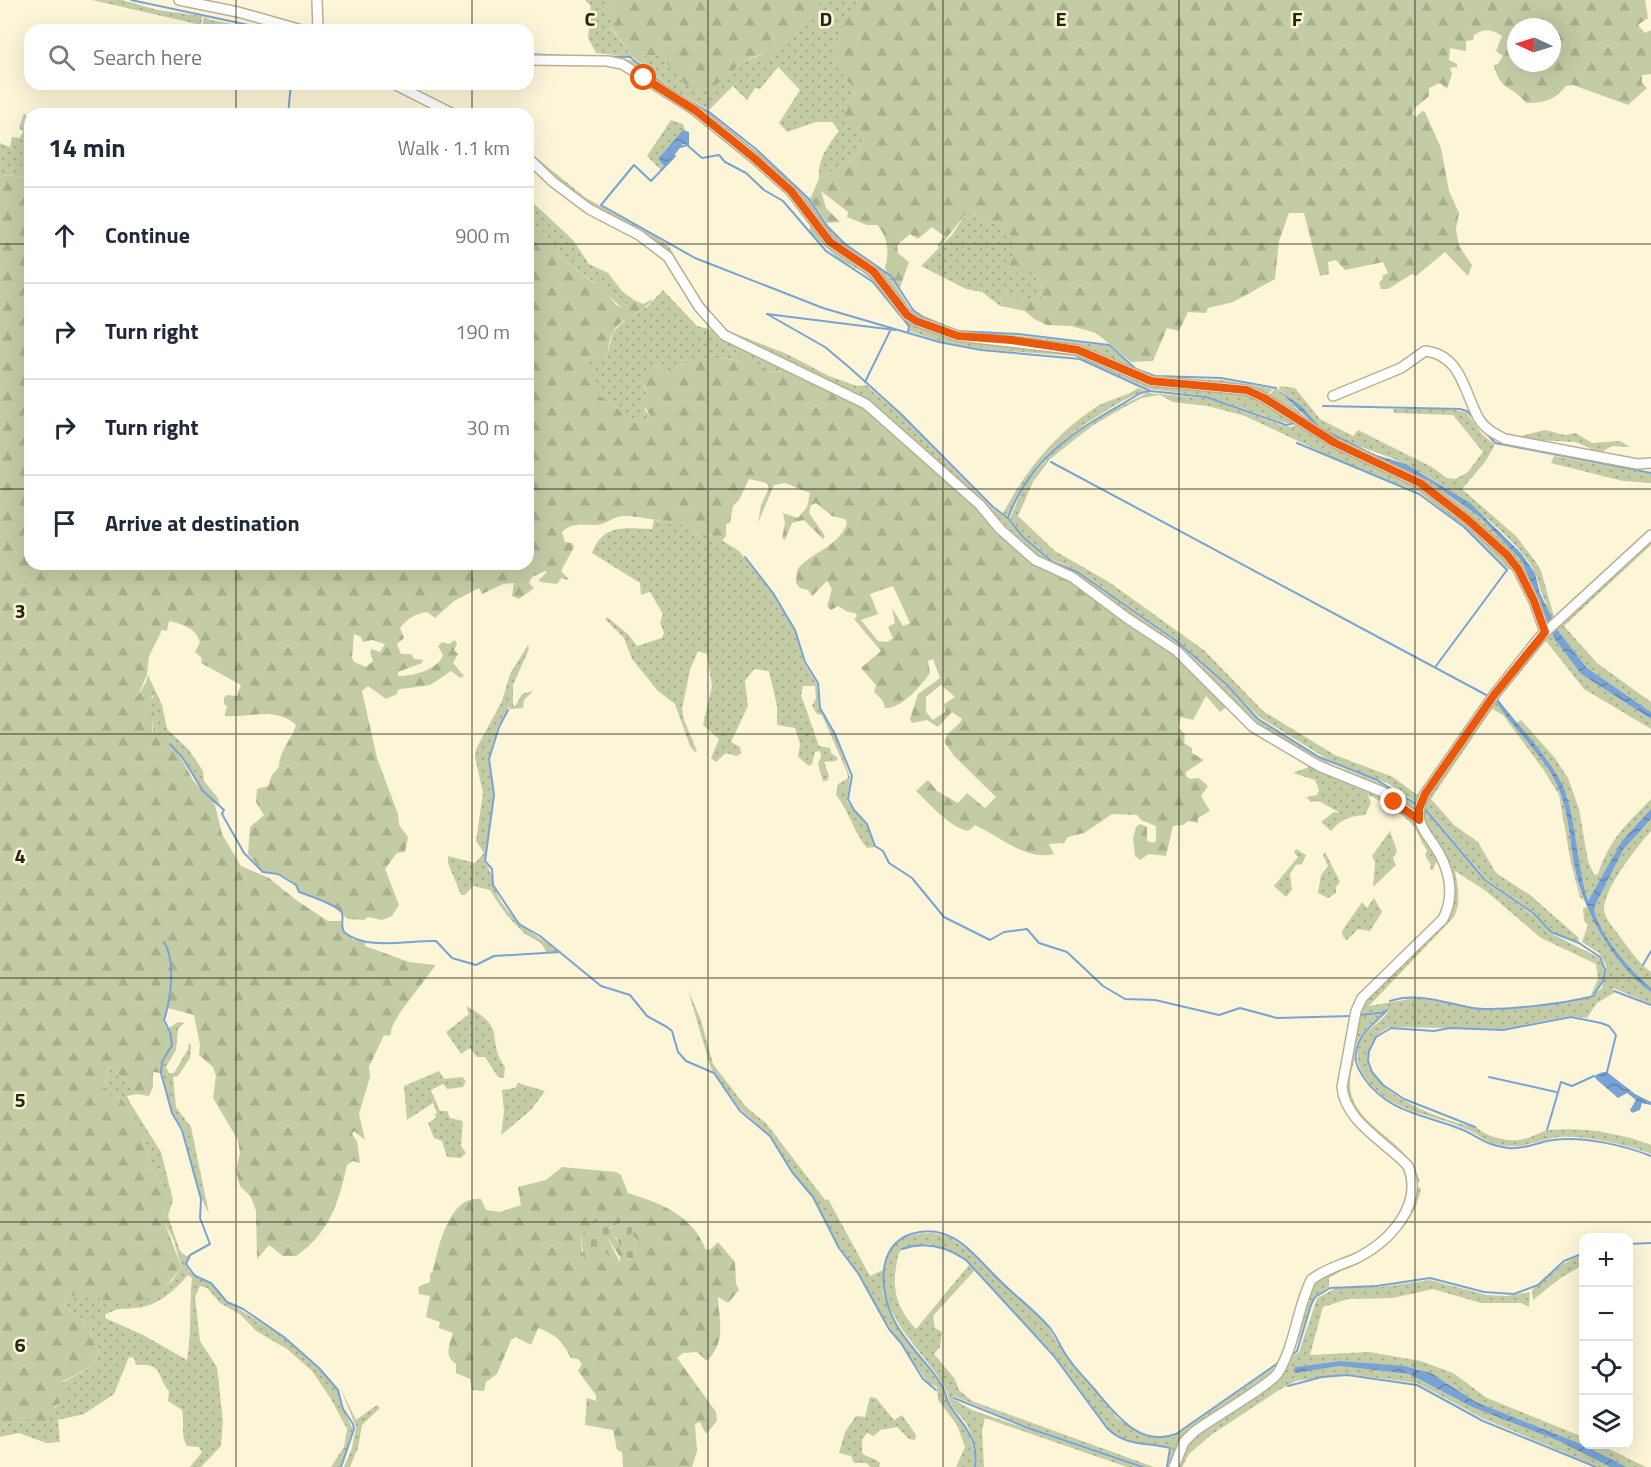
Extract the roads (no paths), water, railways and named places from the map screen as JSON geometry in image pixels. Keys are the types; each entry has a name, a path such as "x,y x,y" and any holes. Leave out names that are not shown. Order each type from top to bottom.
{"street":[{"path":"179,0 238,12 281,24"},
{"path":"317,0 318,24"},
{"path":"534,60 607,61 622,64 696,111 791,191 830,242 873,271 907,315 928,328 958,336 1011,340 1078,350 1151,381 1247,390 1335,443 1420,483 1507,555 1527,585 1545,632"},
{"path":"406,90 441,108"},
{"path":"534,164 553,182 589,209 639,235 668,257 699,307 734,343 866,404 971,497 1000,529 1035,560 1072,577 1126,618 1177,651 1253,727 1319,766 1383,792 1419,820 1442,857 1450,889 1449,908 1443,919 1362,998 1356,1011 1342,1087 1343,1098 1349,1111 1408,1166 1412,1176 1413,1191 1400,1224 1386,1238 1359,1257 1317,1275 1311,1280 1277,1375 1194,1432 1184,1442 1174,1467"},
{"path":"1333,396 1401,368 1425,351 1432,352 1441,356 1462,377 1479,420 1486,428 1505,439 1637,464 1651,463"},
{"path":"1419,820 1419,809 1425,794 1494,695 1545,632 1651,535"}],"water":[{"path":"683,130 689,132 689,145 683,144 665,167 658,159"},
{"path":"1276,388 1301,406 1320,427 1376,455 1406,464 1470,503 1521,553 1535,573 1540,593 1553,620 1547,625 1522,561 1481,518 1429,481 1320,430"},
{"path":"1556,628 1587,668 1651,712 1651,719 1581,674 1553,637 1552,631"},
{"path":"1498,699 1547,760 1563,785 1588,901 1622,841 1651,809 1651,819 1623,850 1594,908 1608,940 1634,973 1651,988 1651,992 1625,968 1593,920 1579,885 1560,792 1547,767 1496,702"},
{"path":"1607,1072 1635,1094 1651,1102 1651,1105 1642,1103 1640,1110 1632,1113 1630,1110 1636,1100 1627,1093 1618,1098 1594,1076"},
{"path":"1340,1361 1404,1366 1431,1373 1476,1402 1579,1443 1579,1449 1591,1449 1627,1467 1610,1467 1561,1442 1472,1407 1409,1374 1339,1366 1296,1373 1293,1371 1295,1367"}],"waterway":[{"path":"131,0 244,24"},
{"path":"534,54 567,56"},
{"path":"585,56 630,57 669,89"},
{"path":"289,108 290,90"},
{"path":"674,92 709,112 756,149 809,199 827,226 845,244 891,276 913,310 923,317 957,331 1018,334 1109,345 1136,369 1155,376 1221,378 1276,388"},
{"path":"681,147 687,145 702,158 719,155 725,162 746,173 764,190 783,201 826,251 873,282 909,326 908,332"},
{"path":"675,156 651,181 634,165 601,205 695,258 823,308 939,342 981,350 1080,359 1150,391"},
{"path":"767,314 825,347 850,368 901,414 993,507 1008,518"},
{"path":"767,314 895,330"},
{"path":"865,382 890,331"},
{"path":"1295,423 1286,425 1206,397 1150,391 1141,393 1099,417 1062,443 1046,458 1031,475 1008,518 1023,537 1053,562 1078,572 1175,640 1227,685 1258,719 1319,757 1377,780 1416,804"},
{"path":"1323,406 1460,409 1467,411 1495,443 1651,473"},
{"path":"1297,443 1419,494 1464,527 1507,570 1436,666"},
{"path":"1051,462 1490,697"},
{"path":"745,557 773,593 795,630 805,662 818,683 820,708 835,734 852,776 848,799 854,810 867,824 875,846 883,851 889,863 912,878 944,917 990,940 1004,932 1027,929 1039,943 1067,952 1103,986 1125,999 1155,1000 1219,1015 1240,1008 1277,1018 1351,1016"},
{"path":"508,710 499,727 489,759 494,795 485,861 492,869 493,885 519,924 540,936 601,986 630,995 647,1016 672,1031 678,1052 686,1061 714,1073 740,1111 770,1136 792,1172 813,1197 839,1248 858,1273 889,1329 901,1343 923,1379 936,1390"},
{"path":"170,744 182,757 203,791 224,810 222,814 244,853 263,872 278,874 296,885 299,892 339,910 342,913 344,932 353,938 375,943 436,941 452,958 476,965 494,956 560,952"},
{"path":"1390,1001 1421,998 1473,1008 1515,1008 1593,996 1603,981 1605,970 1600,957 1579,943 1551,932 1533,913 1485,880 1426,810"},
{"path":"164,942 168,950 171,969 169,1002 164,1020 170,1032 172,1045 162,1062 161,1073 172,1113 182,1130 201,1199 200,1218 210,1244 190,1255 186,1264 195,1276 211,1283 227,1302 243,1309 284,1337 319,1368 338,1390 343,1409 354,1429 341,1467"},
{"path":"1643,965 1651,951"},
{"path":"1614,991 1651,1005"},
{"path":"1387,1010 1360,1039 1356,1060 1362,1075 1373,1089 1395,1105 1458,1128 1499,1147 1519,1148 1553,1140 1577,1139 1616,1145 1651,1156"},
{"path":"1361,1015 1385,1012"},
{"path":"1475,1127 1404,1099 1383,1085 1372,1072 1368,1061 1369,1051 1376,1037 1391,1028 1434,1031 1450,1028 1503,1030 1571,1017 1609,1026 1616,1035 1607,1072"},
{"path":"1547,1130 1561,1082 1572,1086 1594,1076"},
{"path":"1489,1077 1556,1092"},
{"path":"975,1467 974,1448 969,1434 950,1406 937,1378 896,1324 886,1300 884,1287 886,1261 899,1240 911,1234 925,1231 937,1232 948,1235 968,1248 1001,1282 1030,1307 1052,1331 1076,1369 1111,1409 1140,1433 1163,1437 1176,1434 1278,1363"},
{"path":"1633,1244 1651,1243"},
{"path":"902,1249 919,1246 936,1247 966,1260 1054,1356 1107,1428 1129,1441 1170,1448 1167,1467"},
{"path":"1292,1355 1297,1351 1315,1297 1330,1288 1377,1286 1430,1278 1484,1292 1514,1294 1538,1285 1564,1261 1579,1255"},
{"path":"1288,1386 1322,1377 1347,1375 1417,1385 1483,1421 1596,1467"},
{"path":"954,1398 1028,1428 1142,1467"}]}
